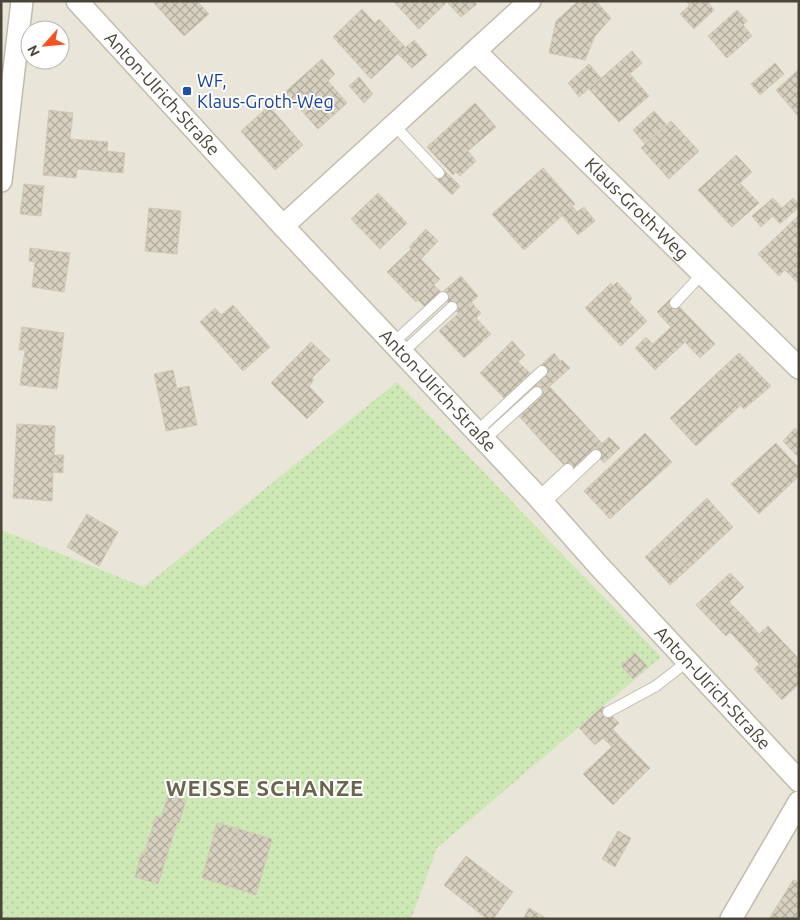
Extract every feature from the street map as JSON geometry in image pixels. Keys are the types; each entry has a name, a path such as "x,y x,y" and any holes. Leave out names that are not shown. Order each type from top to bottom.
{"street":[{"path":"1,181 22,1"},
{"name":"Anton-Ulrich-Straße","path":"77,1 283,226 541,501 799,781"},
{"path":"283,226 530,1"},
{"name":"Klaus-Groth-Weg","path":"475,51 799,368"},
{"path":"731,919 799,802"}],"lane":[{"path":"394,125 439,173"},
{"path":"675,302 702,274"},
{"path":"397,348 443,297"},
{"path":"397,348 452,307"},
{"path":"480,436 542,371"},
{"path":"480,436 537,392"},
{"path":"541,501 596,455"},
{"path":"541,501 568,469"},
{"path":"608,712 656,686 679,668"}],"shaded area":[{"path":"1,1 799,1 799,919 1,919"}],"green space":[{"path":"397,382 661,657 437,848 411,919 1,919 1,530 144,587"}],"building":[{"path":"197,1 209,14 184,36 153,2"},
{"path":"393,1 446,1 447,2 419,29"},
{"path":"446,1 474,1 477,4 461,17"},
{"path":"578,1 596,1 611,18 595,36 585,60 549,53 556,21"},
{"path":"686,1 703,1 694,10"},
{"path":"703,1 707,1 714,10 694,29 680,14 690,5 694,10"},
{"path":"362,9 375,23 379,19 405,47 371,79 333,37"},
{"path":"737,10 747,21 743,25 752,36 727,58 708,36"},
{"path":"414,40 427,55 412,68 398,54"},
{"path":"632,51 642,63 630,74 649,96 619,122 589,89"},
{"path":"322,59 335,74 328,81 347,103 318,129 285,92"},
{"path":"775,63 784,74 760,95 751,84"},
{"path":"589,64 601,78 579,97 568,83"},
{"path":"799,69 799,117 776,90"},
{"path":"359,77 373,94 364,103 349,86"},
{"path":"475,103 496,127 468,151 476,161 460,176 456,172 453,175 427,147"},
{"path":"269,106 303,145 275,170 241,131"},
{"path":"49,110 73,113 70,139 108,142 107,151 125,153 123,173 77,169 76,178 43,175"},
{"path":"654,111 666,124 645,144 633,130"},
{"path":"671,121 699,151 669,179 641,148"},
{"path":"736,155 752,172 740,183 759,203 732,227 698,190"},
{"path":"543,168 575,204 524,250 492,214"},
{"path":"443,169 460,186 452,195 434,177"},
{"path":"24,184 44,186 41,216 20,214"},
{"path":"378,193 407,223 380,249 351,219"},
{"path":"773,198 782,208 793,198 799,204 799,207 780,224 773,216 761,227 752,216"},
{"path":"573,207 577,212 584,207 595,221 578,235 562,215"},
{"path":"149,208 181,211 177,254 145,251"},
{"path":"799,215 799,284 785,270 779,276 758,254"},
{"path":"426,229 438,241 421,259 409,247"},
{"path":"30,248 70,253 64,292 32,287 35,262 29,261"},
{"path":"411,249 440,279 416,302 387,272"},
{"path":"461,276 478,296 459,314 440,294"},
{"path":"617,282 632,298 629,302 614,285"},
{"path":"611,283 647,321 621,346 585,308"},
{"path":"434,285 441,292 425,307 418,300"},
{"path":"671,298 715,344 700,358 685,342 655,370 635,348 646,337 653,344 671,327 657,312"},
{"path":"471,302 481,313 476,318 491,334 464,358 439,331"},
{"path":"233,305 270,347 243,371 200,322 215,308 221,315"},
{"path":"22,327 64,333 57,389 20,385 25,350 19,350"},
{"path":"512,341 525,355 518,362 531,374 505,399 480,373"},
{"path":"311,342 330,360 312,378 314,380 309,386 324,402 307,419 271,383"},
{"path":"554,353 561,362 546,376 538,368"},
{"path":"739,353 771,386 744,409 714,376"},
{"path":"562,360 570,368 540,395 533,387"},
{"path":"173,370 177,389 158,392 154,374"},
{"path":"714,376 741,405 696,446 670,418"},
{"path":"189,386 197,425 166,431 158,392"},
{"path":"549,386 575,414 543,443 518,415"},
{"path":"575,414 602,443 571,472 543,443"},
{"path":"17,424 55,426 54,455 64,455 63,464 15,461"},
{"path":"795,428 799,432 799,458 783,441"},
{"path":"645,433 672,462 626,504 600,476"},
{"path":"609,437 620,448 604,463 593,452"},
{"path":"776,443 799,468 799,476 759,514 731,484"},
{"path":"15,461 63,464 63,473 53,472 52,501 13,498"},
{"path":"600,476 626,504 610,519 584,491"},
{"path":"707,498 733,527 688,569 662,541"},
{"path":"87,514 118,532 99,566 67,547"},
{"path":"662,541 688,569 670,585 645,557"},
{"path":"730,573 744,587 729,602 745,618 726,636 696,605"},
{"path":"745,618 759,634 768,626 783,642 759,664 730,632"},
{"path":"783,642 799,659 799,684 782,700 754,669"},
{"path":"635,653 647,666 633,679 621,666"},
{"path":"603,706 619,723 613,729 621,738 612,747 603,738 595,745 579,728"},
{"path":"621,738 650,768 613,805 583,774"},
{"path":"168,795 186,800 179,823 161,818"},
{"path":"156,816 177,823 165,861 144,855"},
{"path":"217,823 239,829 236,841 214,834"},
{"path":"239,829 272,839 256,895 228,886 240,842 236,841"},
{"path":"618,831 631,838 615,867 602,859"},
{"path":"214,834 240,842 228,886 202,878"},
{"path":"141,854 165,861 158,884 135,877"},
{"path":"466,856 513,892 493,919 487,919 444,885"},
{"path":"793,880 799,883 799,919 769,919"},
{"path":"529,908 547,919 523,919"}],"place":[{"name":"WF, Klaus-Groth-Weg","path":"187,91"}],"district":[{"name":"WEISSE SCHANZE","path":"265,788"}]}
